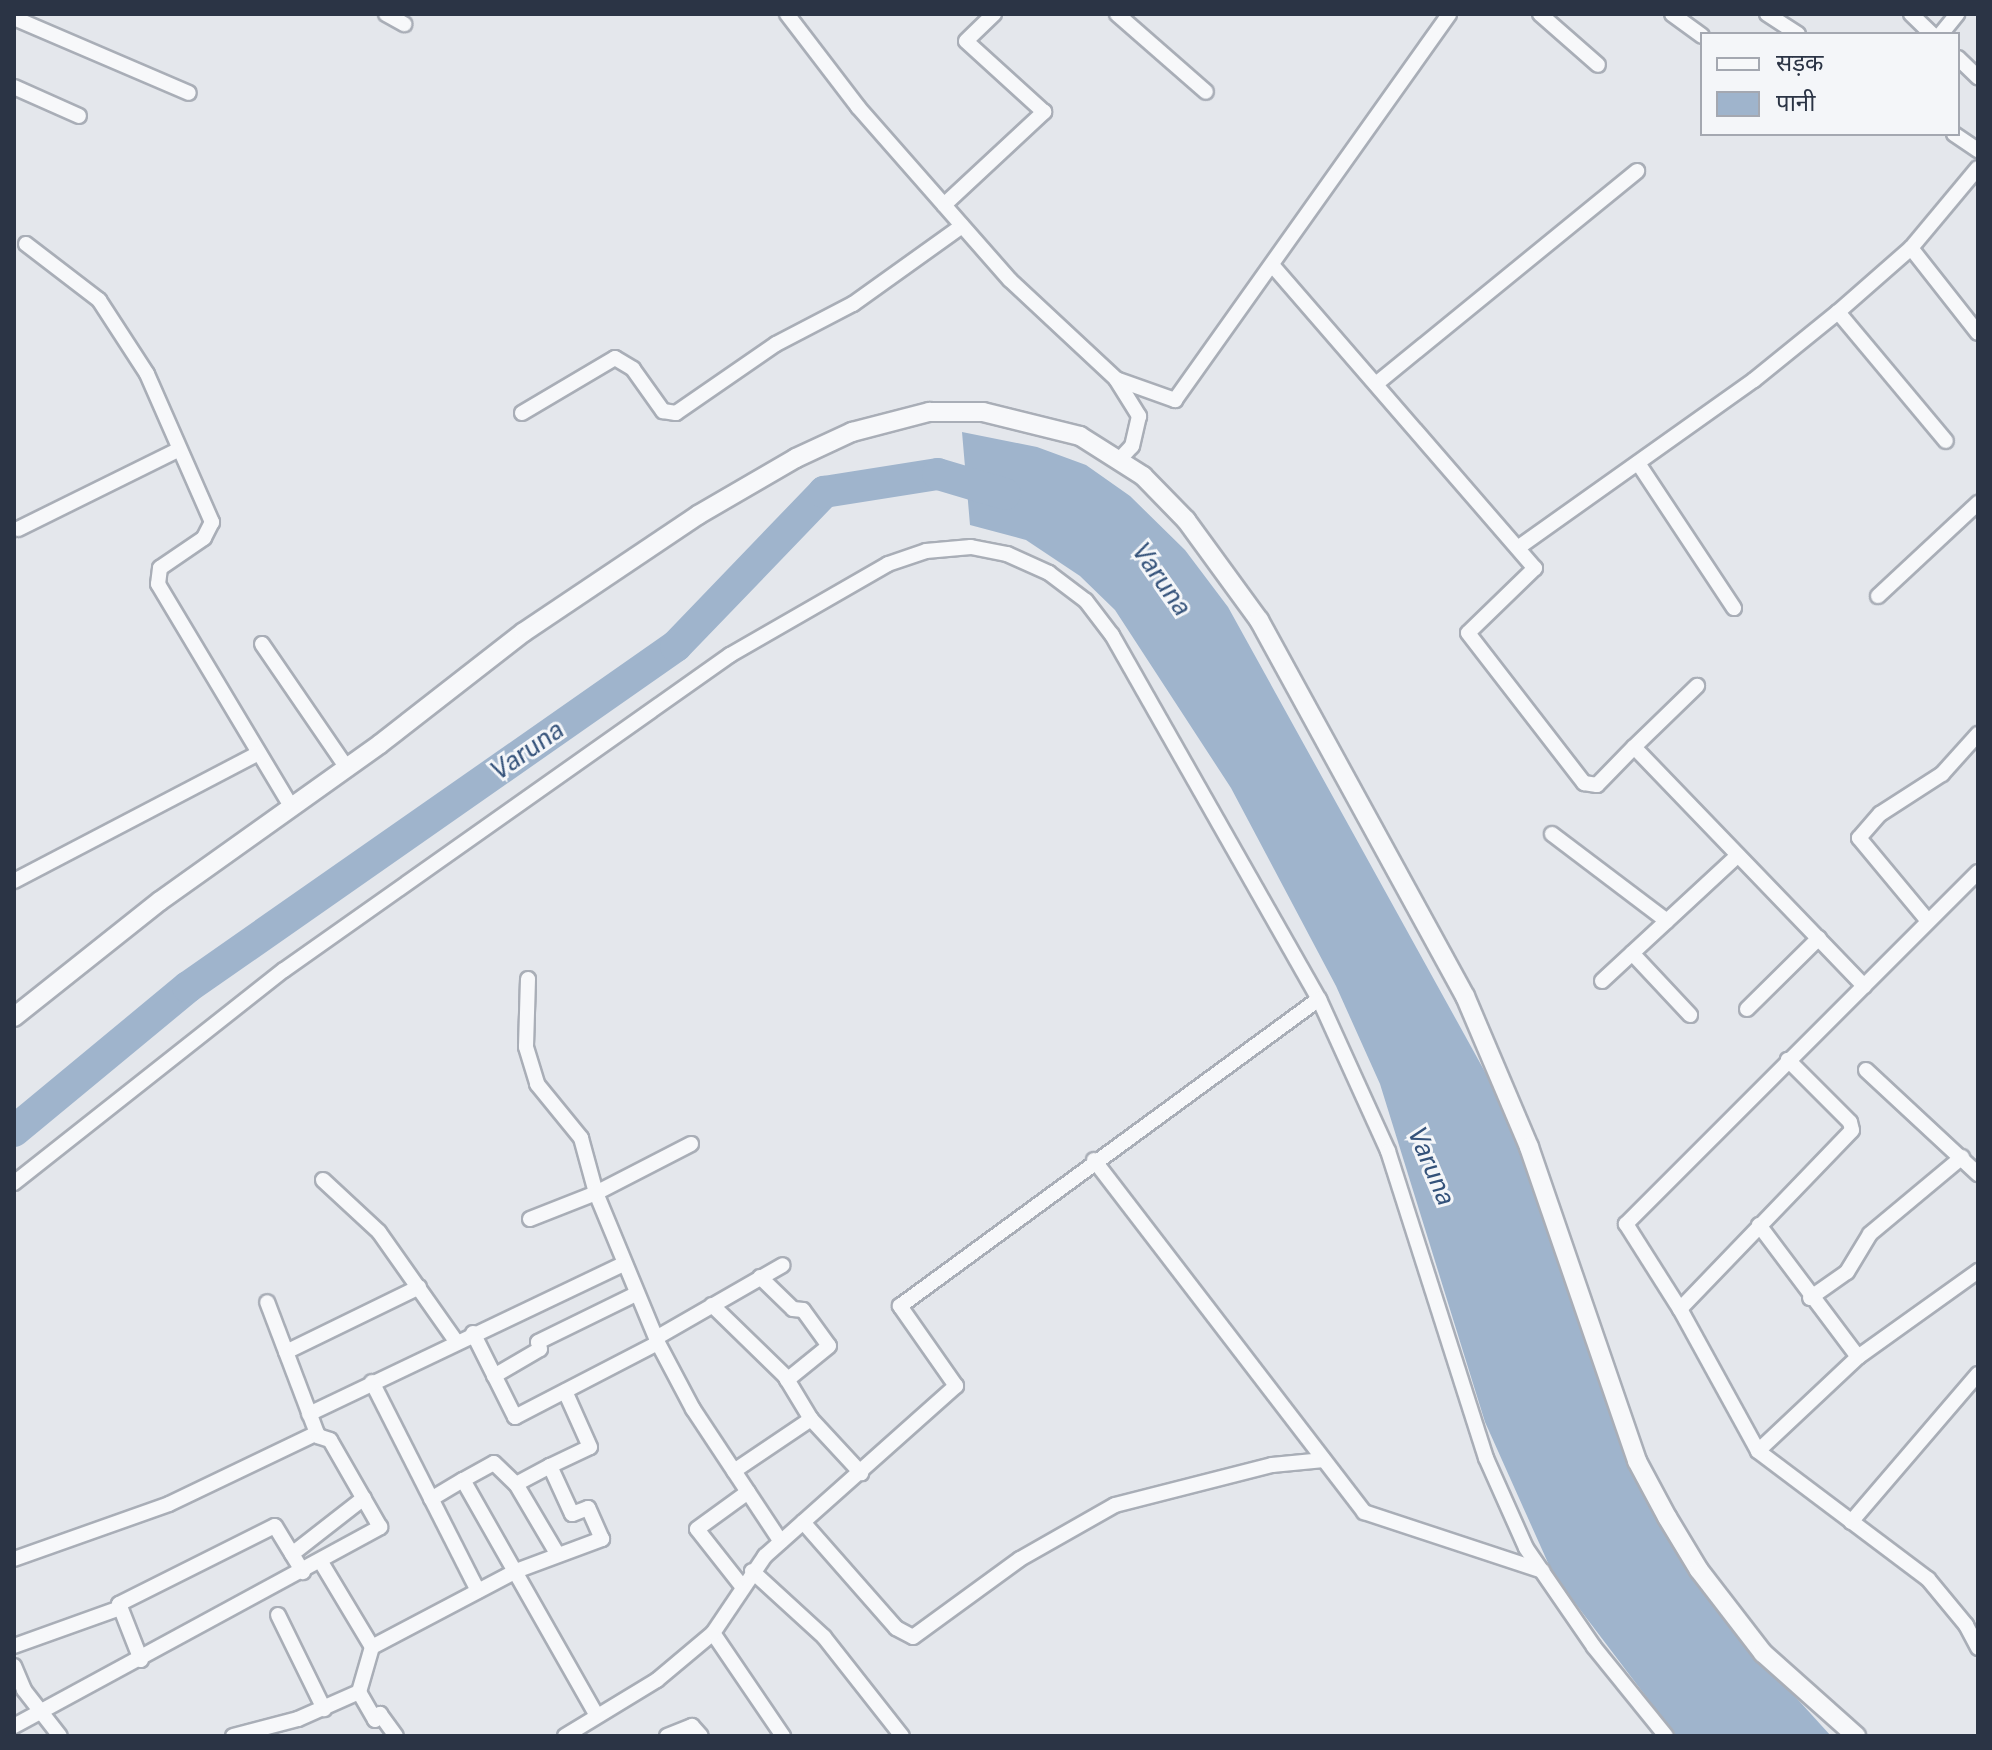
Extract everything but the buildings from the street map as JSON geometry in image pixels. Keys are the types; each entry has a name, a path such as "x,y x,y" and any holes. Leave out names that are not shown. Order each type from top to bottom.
{"street":[{"path":"386,14 404,24"},
{"path":"787,14 858,107 1010,280 1116,379 1139,416 1132,446 1120,459"},
{"path":"944,205 1044,112 966,41 994,14"},
{"path":"1117,14 1206,92"},
{"path":"1116,379 1175,400 1449,14"},
{"path":"1540,14 1598,65"},
{"path":"1672,14 1700,35"},
{"path":"1767,14 1795,32"},
{"path":"1911,14 1930,32"},
{"path":"1943,32 1957,14"},
{"path":"14,18 189,93"},
{"path":"1960,60 1978,77"},
{"path":"14,87 79,116"},
{"path":"1957,136 1978,150"},
{"path":"1519,547 1638,463 1838,312 1973,188 1978,168"},
{"path":"1376,384 1637,171"},
{"path":"522,413 615,358 633,369 663,411 676,413 776,344 853,304 962,226"},
{"path":"26,244 104,305 147,374 212,529 160,568 156,579 292,808"},
{"path":"1911,248 1978,333"},
{"path":"1273,266 1535,568 1468,633 1590,788 1697,686"},
{"path":"1838,312 1946,441"},
{"path":"14,1017 160,901 347,768 599,580 710,508 852,432 929,412 983,412 1080,436 1120,459 1186,520 1259,620 1431,930 1529,1147 1637,1461 1699,1570 1763,1653 1856,1736"},
{"path":"18,529 178,450"},
{"path":"1638,463 1734,608"},
{"path":"1878,596 1978,503"},
{"path":"14,1183 284,970 730,655 888,564 926,551 971,547 1007,554 1049,573 1086,601 1128,663 1319,999 1388,1151 1486,1458 1542,1571 1594,1647 1666,1736"},
{"path":"262,644 347,768"},
{"path":"1928,921 1859,838 1880,814 1942,774 1978,734"},
{"path":"1634,747 1864,986"},
{"path":"14,881 259,753"},
{"path":"1552,834 1667,921"},
{"path":"1602,981 1738,855"},
{"path":"1978,872 1627,1220 1628,1229 1680,1309 1758,1451 1928,1579 1978,1648"},
{"path":"1747,1009 1819,938"},
{"path":"1632,953 1690,1015"},
{"path":"528,979 530,1067 548,1099 581,1138 596,1193 657,1340 734,1471 781,1542"},
{"path":"565,1736 591,1725 657,1680 713,1633 752,1571 956,1386 900,1306 1094,1160 1319,999"},
{"path":"1680,1309 1853,1126 1788,1060"},
{"path":"1866,1070 1978,1174"},
{"path":"530,1219 596,1193 691,1144"},
{"path":"1810,1298 1847,1272 1870,1234 1962,1157"},
{"path":"1094,1160 1364,1512 1542,1571"},
{"path":"323,1180 379,1232 456,1341"},
{"path":"1759,1225 1810,1298 1858,1357"},
{"path":"309,1414 456,1341 623,1264"},
{"path":"473,1333 515,1417 657,1340 783,1265"},
{"path":"1758,1451 1858,1357 1978,1271"},
{"path":"760,1277 793,1309 803,1310 829,1346 787,1380"},
{"path":"286,1352 419,1287"},
{"path":"494,1376 540,1349 538,1342 636,1294"},
{"path":"14,1726 39,1709 141,1660 380,1527 364,1498 346,1477 330,1440 317,1433 267,1302"},
{"path":"712,1305 787,1380 811,1419 861,1473"},
{"path":"1851,1522 1978,1374"},
{"path":"372,1382 478,1591"},
{"path":"516,1484 590,1447 565,1391"},
{"path":"734,1471 811,1419"},
{"path":"14,1559 169,1504 317,1433"},
{"path":"803,1522 896,1628 913,1637 1020,1559 1115,1505 1272,1465 1324,1460"},
{"path":"431,1499 494,1463 516,1484 558,1555"},
{"path":"396,1736 380,1714 375,1720 359,1692 372,1647 516,1571 602,1539 588,1508 572,1514 550,1466"},
{"path":"463,1480 516,1571 591,1725"},
{"path":"741,1585 697,1529 748,1492"},
{"path":"292,1554 364,1498"},
{"path":"141,1660 119,1604 275,1526 303,1572"},
{"path":"321,1562 372,1647"},
{"path":"752,1571 824,1637 902,1736"},
{"path":"14,1646 120,1608"},
{"path":"278,1615 324,1709"},
{"path":"713,1633 783,1736"},
{"path":"14,1666 19,1690 60,1736"},
{"path":"233,1736 324,1709 359,1692"},
{"path":"667,1736 692,1726 701,1736"}],"water":[{"path":"962,432 1037,447 1086,465 1130,496 1185,550 1228,607 1505,1108 1620,1443 1671,1541 1729,1624 1831,1736 1676,1736 1553,1574 1485,1422 1380,1084 1336,986 1231,788 1115,610 1080,576 1026,540 970,525"}],"waterway":[{"name":"Varuna","path":"14,1131 188,987 676,646 824,492 938,474 1005,494"}]}
